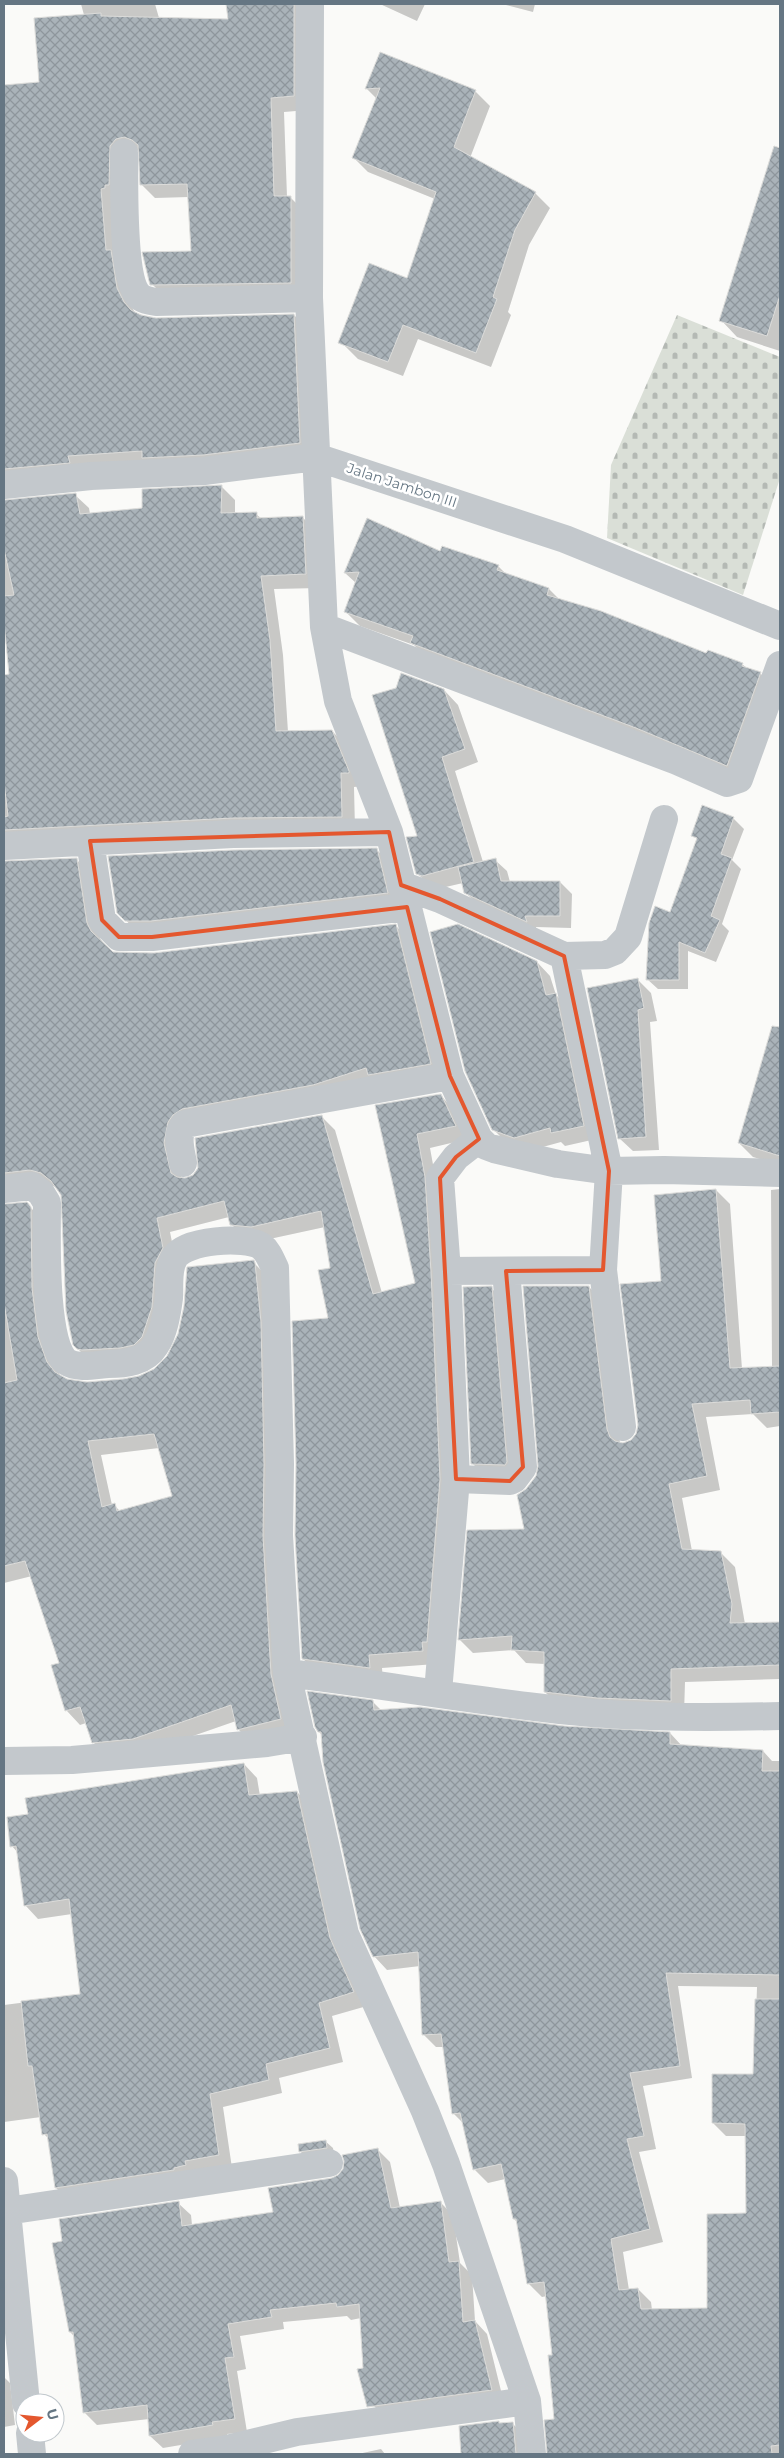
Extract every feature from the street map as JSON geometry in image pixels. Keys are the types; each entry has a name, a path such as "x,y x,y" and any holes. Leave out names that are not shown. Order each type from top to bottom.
{"street":[{"path":"310,4 309,298 324,627 338,701 389,832 450,1076 479,1139 486,1146 494,1149 558,1164 609,1171 664,1170 780,1173"},
{"path":"124,153 127,259 133,285 138,294 145,300 156,302 309,298"},
{"name":"Jalan Jambon III","path":"4,485 91,476 204,471 316,457 565,539 780,626"},
{"path":"324,627 677,761 727,783 739,779 780,665"},
{"path":"90,841 102,920 119,937 152,937 404,896 440,899 564,956 605,955 615,951 628,937 664,818"},
{"path":"4,846 233,834 389,832"},
{"path":"564,956 609,1171 603,1270 622,1427"},
{"path":"183,1162 179,1138 180,1129 185,1124 450,1076"},
{"path":"438,1692 456,1479 447,1271 440,1178 456,1157 479,1139"},
{"path":"4,1189 32,1186 40,1193 46,1203 50,1327 57,1351 61,1357 65,1361 78,1366 126,1364 148,1354 155,1346 161,1333 167,1308 171,1266 174,1258 186,1247 197,1243 248,1242 263,1248 275,1268 280,1535 287,1673 303,1737 345,1934 425,2111 446,2164 527,2401 532,2454"},
{"path":"447,1271 603,1270"},
{"path":"456,1479 510,1480 514,1479 523,1467 506,1271"},
{"path":"287,1673 555,1709 687,1718 780,1716"},
{"path":"4,1761 72,1760 267,1743 303,1737"},
{"path":"7,2211 329,2163"},
{"path":"4,2181 25,2393"},
{"path":"192,2454 222,2450 297,2432 527,2401"}],"highlighted area":[{"path":"389,832 401,885 440,899 564,956 609,1171 603,1270 506,1271 523,1467 510,1481 456,1479 440,1178 456,1157 479,1139 450,1076 407,907 152,937 119,937 102,920 90,841"}],"green space":[{"path":"677,315 780,357 780,478 743,595 607,538 611,465"}],"building":[{"path":"226,4 294,4 294,96 271,98 274,196 291,196 291,283 150,285 142,252 191,251 187,184 140,185 138,145 124,137 116,139 110,146 109,185 105,185 105,188 101,189 106,250 111,250 117,288 124,302 131,310 141,315 156,318 294,314 300,443 203,455 142,458 142,451 68,456 70,463 4,469 4,85 39,82 34,18 101,13 101,16 228,19"},
{"path":"380,52 476,90 454,147 536,192 515,230 493,297 497,299 476,353 403,325 388,362 338,343 369,263 407,278 436,192 352,158 380,88 365,89"},
{"path":"774,146 780,148 780,295 767,336 719,321"},
{"path":"222,485 221,513 257,512 257,518 303,516 306,574 261,576 270,640 276,731 332,730 349,771 349,773 341,773 342,817 233,818 4,830 4,817 8,816 4,782 4,675 9,674 4,623 4,596 14,595 4,549 4,500 76,493 80,514 142,508 142,489"},
{"path":"367,518 440,551 442,546 499,565 497,570 549,588 547,595 601,611 706,653 708,650 743,663 742,666 761,672 727,766 636,728 410,643 413,636 344,612 359,572 344,573"},
{"path":"401,673 444,689 465,749 442,757 474,862 422,876 416,874 406,837 417,836 372,695 396,688"},
{"path":"702,805 734,817 721,854 732,858 711,916 720,920 705,953 679,942 679,980 646,980 649,923 655,906 670,912 697,838 691,836"},
{"path":"377,848 388,893 151,921 125,921 117,913 108,856 234,850"},
{"path":"77,858 87,923 91,931 113,952 154,953 396,924 431,1064 368,1075 366,1068 313,1085 182,1109 173,1115 168,1122 164,1143 171,1173 177,1177 185,1178 193,1175 198,1168 195,1138 322,1115 373,1294 415,1283 375,1105 441,1094 456,1126 417,1134 425,1177 440,1479 427,1642 422,1642 423,1651 369,1655 370,1668 302,1659 295,1535 296,1464 292,1321 328,1318 318,1270 330,1268 321,1211 251,1227 230,1225 224,1201 157,1218 163,1248 155,1263 152,1307 142,1337 134,1345 120,1348 82,1350 77,1349 73,1345 66,1311 61,1195 51,1181 41,1173 30,1170 4,1173 4,861"},
{"path":"496,858 501,881 560,881 560,916 525,916 527,922 464,893 458,867"},
{"path":"458,924 537,961 546,995 556,993 584,1126 551,1133 550,1128 514,1138 492,1130 465,1071 430,932"},
{"path":"638,978 644,1008 638,1010 646,1137 618,1139 587,988"},
{"path":"772,1026 780,1027 780,1156 738,1143"},
{"path":"716,1189 730,1368 780,1366 780,1412 751,1414 750,1400 692,1404 707,1476 669,1484 682,1549 721,1551 732,1604 730,1623 780,1622 780,1665 671,1669 671,1701 597,1698 544,1692 544,1652 511,1650 512,1636 458,1640 467,1530 524,1529 517,1495 526,1489 536,1476 538,1466 523,1286 589,1286 607,1429 610,1437 615,1441 623,1443 631,1440 636,1434 638,1425 620,1284 661,1281 654,1195"},
{"path":"27,1202 31,1207 32,1288 38,1337 47,1362 55,1372 67,1379 87,1382 123,1379 139,1376 154,1369 167,1356 178,1334 184,1306 187,1267 254,1260 261,1322 264,1464 263,1536 271,1674 281,1719 237,1730 231,1705 133,1739 92,1743 80,1707 65,1711 51,1665 59,1663 25,1561 4,1566 4,1383 17,1380 4,1303 4,1204","holes":["154,1434 172,1496 117,1511 115,1503 102,1507 88,1441"]},
{"path":"492,1286 507,1462 505,1465 471,1464 463,1287"},
{"path":"307,1691 373,1700 374,1710 420,1707 564,1726 670,1732 670,1744 763,1750 762,1771 780,1771 780,1975 666,1973 680,2066 630,2073 644,2136 627,2139 650,2229 611,2239 619,2290 638,2288 641,2309 707,2308 707,2214 746,2213 745,2124 712,2123 712,2074 753,2074 755,1999 780,1999 780,2445 771,2446 772,2454 547,2454 544,2420 554,2419 548,2355 552,2355 544,2282 527,2284 516,2219 513,2219 501,2164 473,2170 460,2113 452,2114 441,2034 422,2035 418,1952 373,1957 360,1929 323,1762 321,1732 318,1732 315,1727"},
{"path":"244,1763 249,1795 297,1791 330,1938 354,1992 319,2003 330,2048 266,2064 269,2080 210,2094 219,2155 185,2161 186,2165 174,2168 174,2170 55,2188 47,2134 42,2135 32,2066 28,2066 21,2001 80,1994 69,1899 24,1906 16,1846 10,1847 7,1817 28,1814 25,1798"},
{"path":"326,2140 327,2148 299,2152 298,2144"},
{"path":"378,2148 391,2208 441,2201 449,2262 459,2261 463,2322 475,2320 492,2390 367,2407 357,2369 363,2368 359,2304 337,2307 336,2303 270,2310 272,2317 228,2324 234,2357 225,2358 235,2419 212,2422 213,2425 149,2436 147,2405 83,2413 73,2332 69,2332 52,2243 62,2241 59,2219 179,2201 182,2226 273,2212 268,2188 332,2178 343,2169 344,2161 342,2155"},
{"path":"499,2421 499,2423 513,2422 516,2454 461,2454 459,2426"}]}
